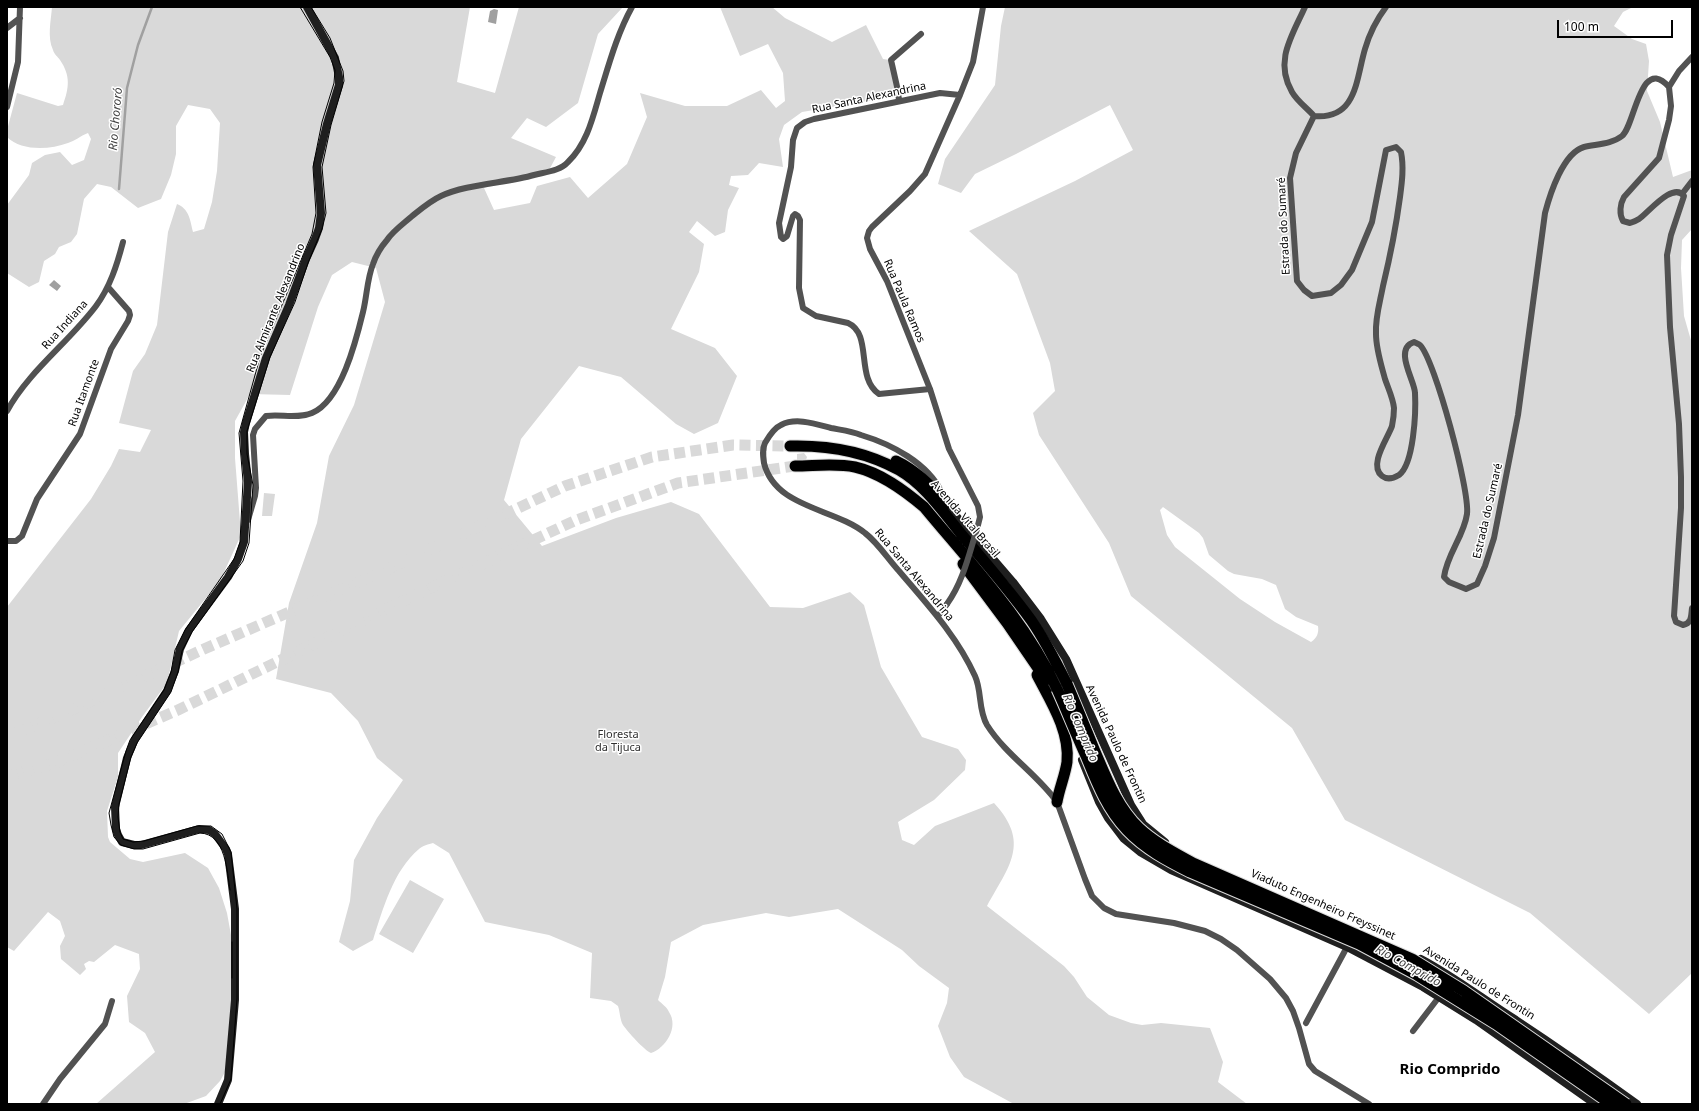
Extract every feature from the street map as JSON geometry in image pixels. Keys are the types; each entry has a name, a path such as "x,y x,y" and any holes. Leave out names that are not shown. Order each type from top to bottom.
{"highway":[{"name":"Avenida Vital Brasil","path":"790,446 824,446 844,450 875,459 910,478 927,493 1032,621 1067,684"},
{"path":"844,450 877,454 900,463 923,478 946,504"},
{"path":"795,466 853,467 878,475 904,490 1007,623 1041,672 1063,709"},
{"name":"Viaduto Engenheiro Freyssinet","path":"904,490 924,508 1008,608 1038,653 1057,689 1112,812 1127,830 1146,847 1169,862 1190,872 1359,944 1417,975 1496,1024 1611,1104"},
{"path":"1007,623 1016,643 1035,671 1055,709 1066,739 1068,751 1067,765 1057,802"},
{"name":"Viaduto Engenheiro Freyssinet","path":"1067,684 1111,788 1125,812 1139,828 1149,836 1171,851 1193,863 1412,959 1464,991 1626,1104"}],"main road":[{"name":"Rua Almirante Alexandrino","path":"218,1104 228,1080 235,1000 235,909 228,854 219,837 209,830 199,829 141,845 122,842 116,829 114,811 130,750 135,739 168,691 175,671 180,649 189,630 218,591 236,563 244,542 248,482 244,430 266,358 289,305 317,233 321,213 317,165 326,124 339,85 339,72 334,58 307,7"},
{"name":"Avenida Paulo de Frontin","path":"946,504 998,564 1040,619 1066,660 1124,793 1143,824 1170,846 1186,855 1408,952 1436,967 1548,1040 1637,1104"},
{"path":"1083,700 1063,709 1072,730 1086,772 1099,802 1108,818 1124,839 1140,852 1171,870 1347,947 1439,997 1476,1020 1595,1104 1609,1084"},
{"path":"1347,947 1355,929"}],"street":[{"path":"7,107 18,62 20,7"},
{"path":"246,525 256,488 253,435 255,429 266,416 277,414 296,416 311,414 322,407 330,399 341,382 350,356 363,312 372,266 377,254 388,238 402,224 433,200 443,195 465,189 522,178 557,169 567,164 578,151 587,134 613,50 632,7"},
{"name":"Rua Paula Ramos","path":"938,616 956,591 960,581 980,517 978,506 949,449 930,389 887,281 870,249 867,238 872,227 910,191 925,174 960,95 972,62 982,7"},
{"path":"1305,7 1283,61 1284,72 1293,93 1314,116 1324,117 1334,114 1348,103 1354,93 1365,48 1376,23 1386,7"},
{"path":"7,28 20,18"},
{"path":"899,101 891,60 921,34"},
{"path":"1682,194 1676,192 1668,194 1638,219 1630,223 1626,223 1620,214 1621,202 1624,197 1659,158 1671,106 1669,87 1692,57"},
{"name":"Estrada do Sumaré","path":"1314,116 1296,153 1290,178 1297,281 1304,290 1312,296 1331,293 1341,285 1352,270 1372,222 1380,188 1386,150 1396,147 1401,152 1403,162 1396,227 1376,319 1375,335 1394,408 1392,426 1380,452 1377,468 1379,473 1384,477 1392,478 1400,474 1408,459 1416,424 1416,392 1407,372 1406,348 1409,344 1414,342 1420,344 1431,366 1463,476 1467,514 1444,577 1456,586 1466,589 1477,584 1486,566 1494,538 1518,415 1545,213 1551,193 1569,159 1576,151 1614,141 1623,136 1629,128 1640,93 1649,81 1660,79 1669,87"},
{"name":"Rua Santa Alexandrina","path":"930,389 880,394 874,391 868,380 862,342 854,325 816,316 803,308 799,288 800,220 795,214 792,217 785,238 783,239 779,233 779,223 791,167 793,140 798,128 805,122 940,93 960,95"},
{"path":"1682,194 1692,181"},
{"path":"1682,194 1684,199 1670,235 1667,255 1670,327 1677,404 1681,477 1681,508 1674,616 1676,622 1683,626 1688,624 1690,621 1692,608"},
{"name":"Rua Indiana","path":"7,411 36,373 71,336 96,306 113,276 123,242"},
{"name":"Rua Itamonte","path":"7,541 16,541 22,536 37,499 80,434 111,348 128,322 130,315 129,311 108,287"},
{"name":"Rua Santa Alexandrina","path":"946,504 933,479 915,462 888,445 860,434 795,421 782,424 772,433 765,444 762,455 769,477 783,493 866,533 938,616 976,677 983,720 1013,757 1050,792 1057,802 1092,896 1104,908 1116,914 1174,923 1205,931 1227,942 1270,979 1286,998 1294,1011 1309,1064 1315,1071 1369,1104"},
{"path":"1306,1023 1347,947"},
{"path":"1413,1031 1439,997"},
{"path":"43,1104 60,1079 105,1024 112,1001"}],"green space":[{"name":"Floresta da Tijuca","path":"52,7 470,7 457,82 495,93 519,7 623,7 598,34 578,103 546,127 527,118 511,138 556,157 548,172 484,188 494,210 530,203 537,186 570,177 588,198 627,164 647,117 640,93 685,106 727,106 761,90 776,108 785,101 783,73 768,44 740,56 720,7 772,7 785,18 832,42 866,25 883,59 890,60 896,92 874,100 802,112 784,125 779,139 783,167 759,163 748,175 731,176 729,185 739,188 728,210 725,232 715,236 697,221 689,232 704,244 699,272 671,329 715,348 737,376 718,423 694,434 676,424 621,377 579,366 521,439 504,500 542,546 616,518 671,502 699,514 770,607 803,608 850,592 864,605 881,667 922,737 958,749 966,760 965,770 934,800 898,822 902,840 914,845 935,826 994,803 1005,817 1012,830 1014,843 1013,854 1009,866 987,906 1064,966 1074,977 1087,997 1109,1015 1131,1023 1142,1025 1161,1023 1210,1028 1223,1062 1218,1082 1247,1104 1014,1104 964,1077 950,1057 938,1026 947,1003 949,988 919,966 902,950 838,909 789,917 766,913 703,925 671,942 665,977 658,1000 667,1009 672,1018 672,1030 662,1047 651,1053 640,1045 623,1025 618,1006 611,1001 590,998 592,953 549,935 485,922 449,853 433,843 420,848 402,868 390,891 373,940 353,951 339,942 350,901 354,860 377,818 403,780 377,758 358,721 331,693 276,679 289,603 317,523 329,456 354,405 385,302 376,268 352,262 332,275 318,307 290,395 250,394 235,421 235,458 241,535 220,581 179,631 167,683 118,753 118,777 107,811 108,837 110,842 130,859 143,862 185,853 208,868 219,888 227,913 233,946 234,1018 225,1072 220,1081 206,1096 184,1104 96,1104 155,1052 145,1033 129,1022 127,996 140,969 139,954 115,945 94,962 89,961 84,964 86,969 80,975 61,959 60,946 65,936 60,921 48,912 14,951 7,947 7,607 91,499 111,466 119,449 140,452 151,430 119,423 133,371 145,354 157,325 168,232 177,204 187,212 193,232 204,229 212,202 217,171 220,123 210,109 188,105 176,126 176,154 171,175 161,199 138,208 111,187 97,184 84,199 77,234 71,242 59,247 55,254 44,261 39,282 29,287 7,273 7,205 29,175 32,163 45,155 60,152 72,165 84,160 91,139 88,133 71,142 52,147 36,148 20,145 7,137 7,130 17,93 58,106 63,105 67,93 68,82 64,66 54,53 51,45 50,29"},
{"path":"1005,7 1633,7 1623,12 1614,26 1632,39 1646,44 1649,61 1647,91 1660,122 1673,177 1692,170 1692,229 1682,240 1681,268 1684,316 1692,344 1692,973 1649,1014 1530,913 1345,820 1292,728 1131,596 1109,543 1039,435 1033,413 1055,391 1050,363 1017,274 969,231 1075,181 1133,150 1110,105 975,174 961,193 938,184 945,159 995,85 1001,26","holes":["1163,507 1199,533 1203,538 1209,555 1228,571 1234,574 1262,579 1276,585 1285,609 1296,617 1318,626 1318,633 1315,639 1311,642 1275,622 1240,599 1175,547 1167,535 1160,510"]},
{"path":"804,453 807,457 806,460 797,461 797,454"},
{"path":"264,493 275,494 272,516 262,516"},
{"path":"410,880 444,899 413,953 379,934"}],"shaded area":[{"path":"494,9 498,10 496,24 488,22 490,11"},
{"path":"54,280 61,286 57,291 49,285"}],"waterway":[{"name":"Rio Chororó","path":"119,189 127,88 138,45 152,7"},
{"name":"Rio Comprido","path":"1039,643 1057,676"},
{"name":"Rio Comprido","path":"1388,954 1426,974"}],"tunnel":[{"path":"7,737 58,716 204,649 384,571 565,486 652,457 733,445 790,446"},
{"path":"7,776 55,763 178,710 382,611 574,521 678,483 795,466"}],"tram line":[{"path":"230,890 224,855 215,840 209,835 200,833 143,849 134,849 121,845 114,837 109,813 130,740 164,690 171,672 175,650 185,630 234,559 240,542 243,481 239,433 260,357 312,234 316,213 313,167 322,122 334,83 335,70 330,57 300,7"},
{"path":"220,1104 231,1079 237,998 237,909 231,852 222,834 211,826 197,826 144,841 133,842 123,839 120,832 118,817 119,804 131,757 137,743 171,692 178,672 182,651 192,632 243,561 249,543 253,485 247,454 247,431 270,357 295,302 308,263 322,229 326,213 322,167 331,125 344,81 343,71 330,38 311,7"},
{"path":"232,942 232,978"}],"district":[{"name":"Rio Comprido","path":"1450,1070"}]}
